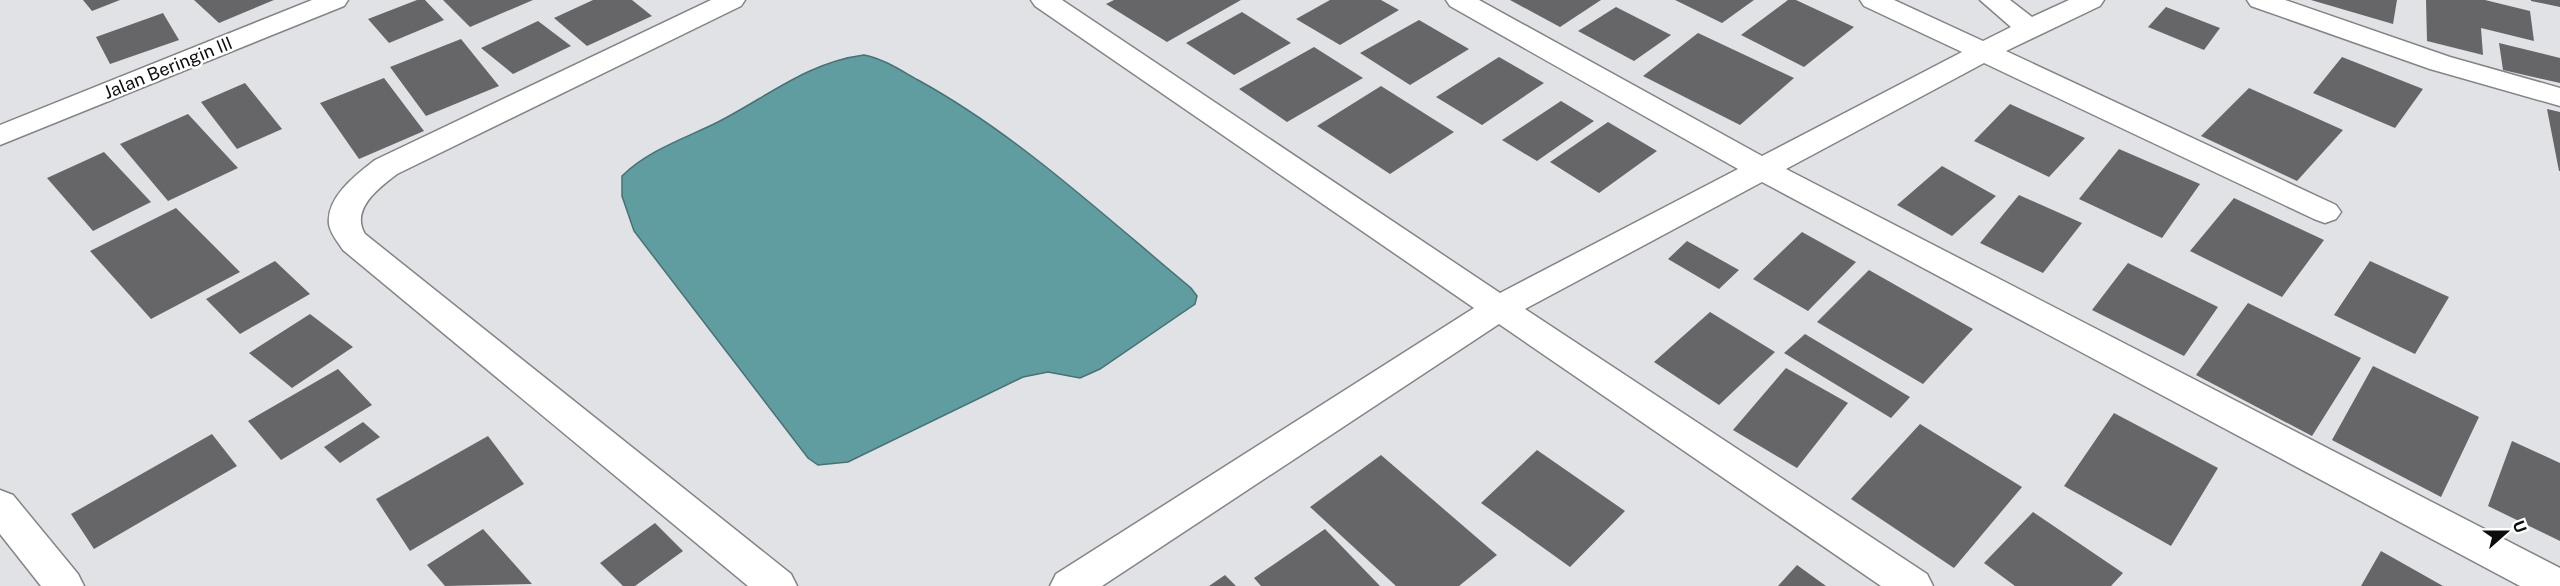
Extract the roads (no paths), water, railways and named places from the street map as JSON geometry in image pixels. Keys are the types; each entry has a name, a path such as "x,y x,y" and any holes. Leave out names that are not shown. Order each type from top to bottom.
{"street":[{"name":"Jalan Beringin III","path":"0,136 335,0"},
{"path":"732,0 386,167 366,182 350,202 345,224 354,242 777,586"},
{"path":"1044,0 1913,586"},
{"path":"1459,0 1762,169 2557,586"},
{"path":"1873,0 2325,212"},
{"path":"1993,0 2029,28"},
{"path":"1070,586 1498,308 2029,28 2091,0"},
{"path":"2260,0 2429,59 2560,97"},
{"path":"0,506 64,586"}],"water":[{"path":"864,55 892,65 955,102 1025,151 1191,288 1197,296 1195,304 1100,369 1080,378 1048,372 1023,377 848,462 818,465 808,458 634,231 622,196 622,176 655,152 718,122 806,73 824,65"}]}
